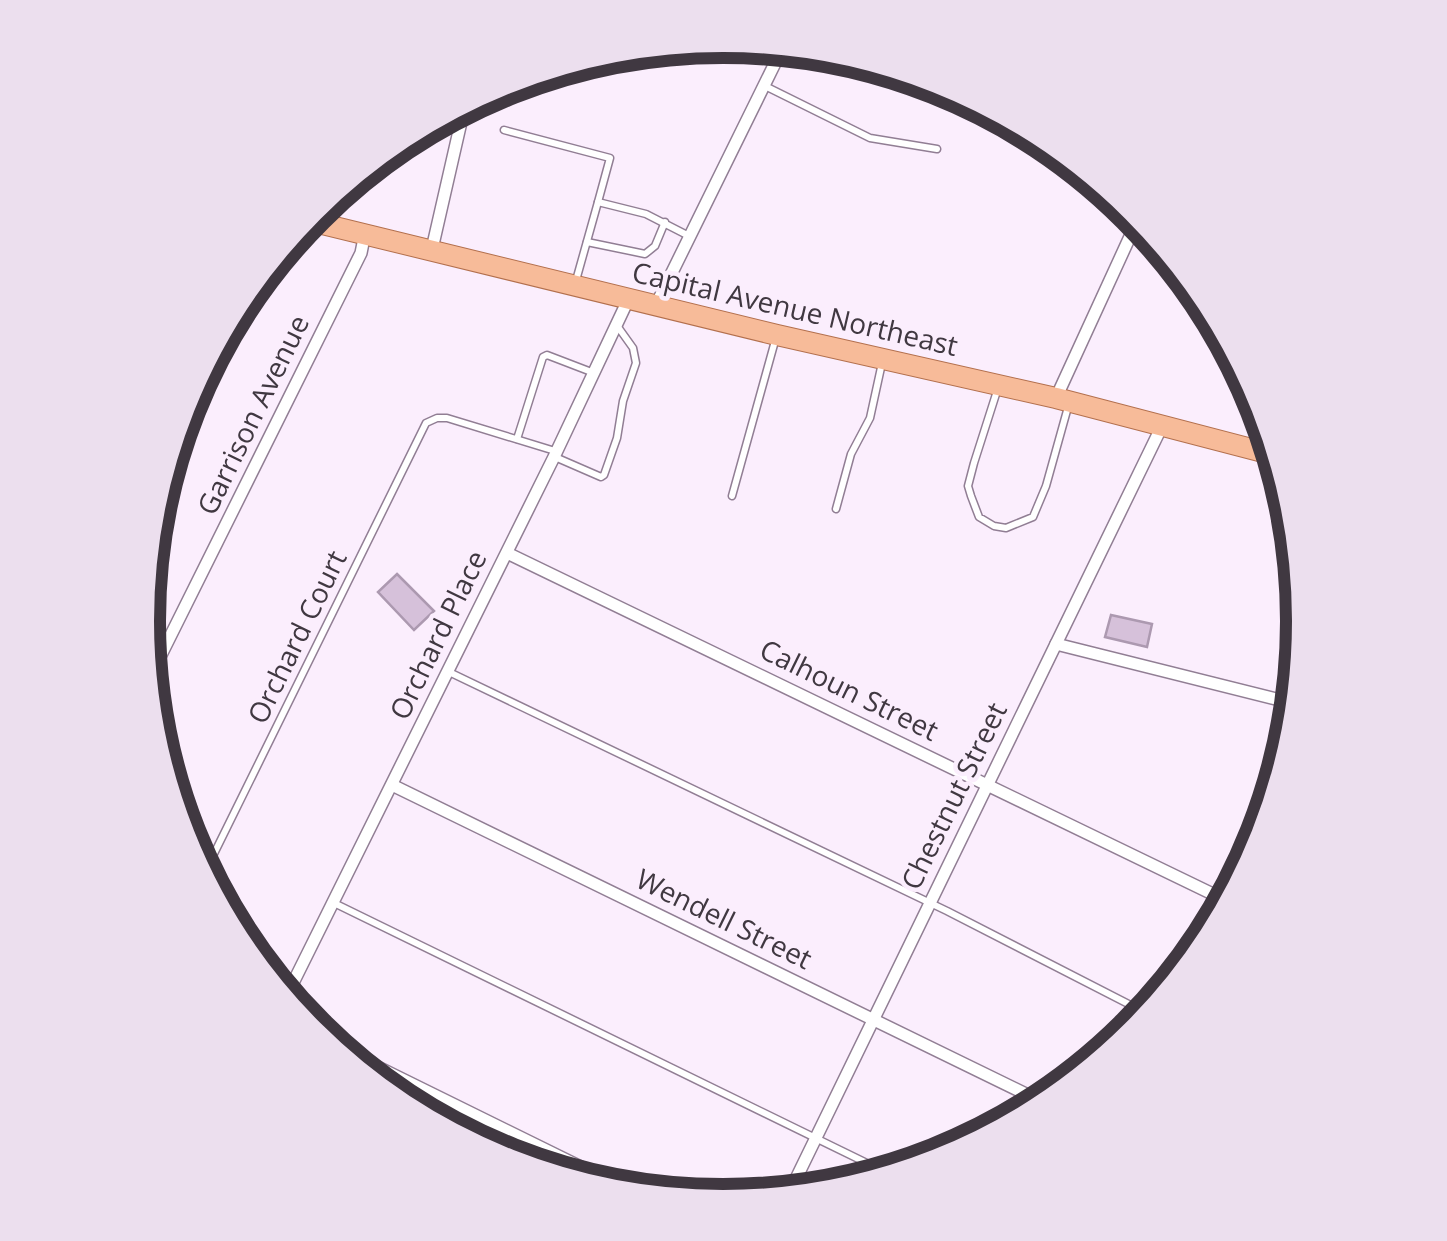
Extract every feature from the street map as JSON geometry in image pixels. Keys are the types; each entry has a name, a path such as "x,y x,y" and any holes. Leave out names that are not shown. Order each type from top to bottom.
{"main road":[{"name":"Capital Avenue Northeast","path":"323,224 776,335 1063,400 1260,451"}],"street":[{"path":"656,306 776,60"},
{"path":"432,249 461,123"},
{"name":"Garrison Avenue","path":"162,654 361,253 366,233"},
{"path":"1063,400 1132,233"},
{"name":"Orchard Place","path":"293,983 629,298"},
{"name":"Chestnut Street","path":"796,1179 1162,426"},
{"name":"Calhoun Street","path":"507,553 1215,895"},
{"path":"1056,644 1281,700"},
{"name":"Wendell Street","path":"392,785 1027,1095"},
{"path":"410,1088 549,1156"}],"lane":[{"path":"764,86 870,138 937,150"},
{"path":"504,130 610,158 575,285"},
{"path":"598,202 666,222 690,237"},
{"path":"587,242 645,254 655,246 666,222"},
{"path":"595,374 547,355 543,358 517,439 600,477 617,438 620,412 636,363 633,348 618,326"},
{"path":"732,496 776,335"},
{"path":"836,509 852,454 870,418 884,357"},
{"path":"999,385 968,486 979,517 994,526 1006,528 1033,517 1046,486 1063,400"},
{"name":"Orchard Court","path":"213,856 426,423 447,418 517,439"},
{"path":"448,671 930,902 1134,1007"},
{"path":"333,903 869,1164"}],"building":[{"path":"397,574 434,611 414,630 378,592"},
{"path":"1111,615 1152,624 1147,647 1105,637"}]}
